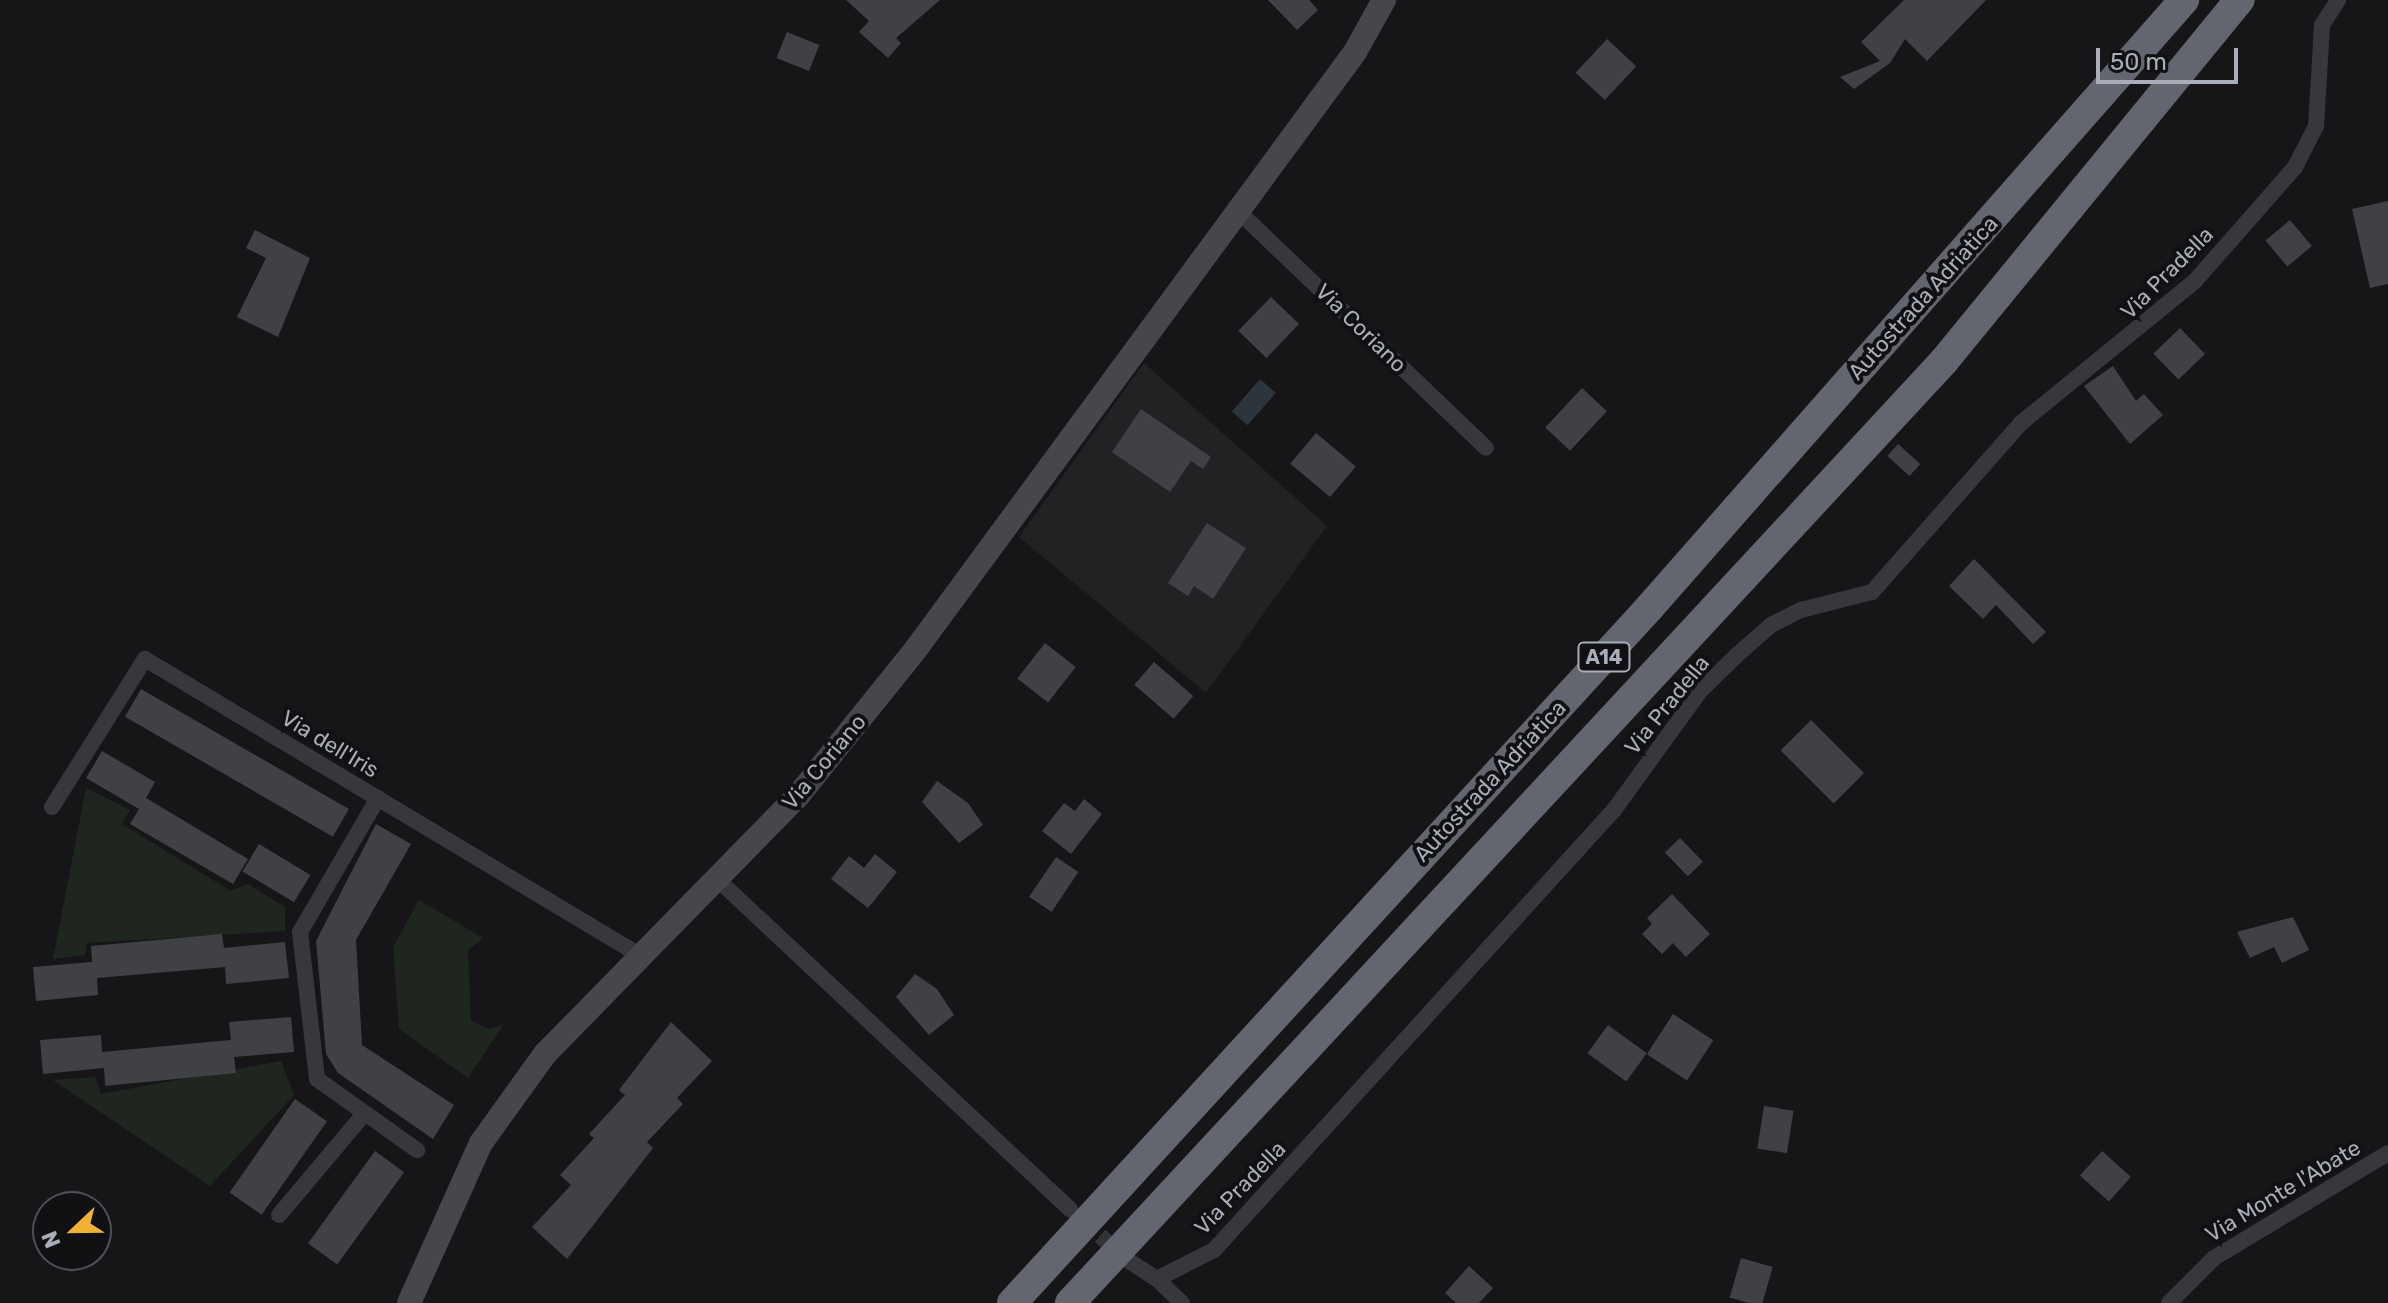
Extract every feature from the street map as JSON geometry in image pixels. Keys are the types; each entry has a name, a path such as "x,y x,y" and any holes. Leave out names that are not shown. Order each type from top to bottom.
{"highway":[{"name":"Autostrada Adriatica","path":"1012,1303 1649,608 2184,0"},
{"name":"A14","path":"1070,1303 1944,361 2240,0"}],"main road":[{"name":"Via Coriano","path":"409,1303 481,1143 545,1054 797,797 916,649 1235,208 1355,52 1384,0"}],"street":[{"name":"Via Pradella","path":"1157,1279 1214,1250 1294,1164 1614,810 1700,691 1737,655 1771,625 1801,610 1872,592 2021,423 2195,281 2295,167 2309,140 2323,79 2322,25 2338,0"},
{"name":"Via Coriano","path":"1235,208 1486,448"},
{"name":"Via dell'Iris","path":"52,807 145,659 641,956"},
{"path":"378,798 300,932 317,1079 417,1150"},
{"path":"716,878 1070,1209"},
{"path":"279,1215 365,1113"},
{"name":"Via Monte l'Abate","path":"2169,1303 2214,1258 2388,1153"},
{"path":"1129,1261 1157,1279 1182,1303"}],"shaded area":[{"path":"1144,363 1327,526 1206,693 1019,537"},
{"path":"1260,379 1276,393 1248,425 1232,411"},
{"path":"86,788 130,810 122,824 231,891 248,884 285,907 285,931 87,943 85,955 53,959"},
{"path":"419,900 483,938 468,950 471,1020 488,1029 503,1025 468,1078 399,1029 393,947"},
{"path":"281,1061 294,1095 210,1186 53,1080 95,1077 101,1094"}],"building":[{"path":"846,0 940,0 896,38 901,43 888,58 859,32 869,21"},
{"path":"1268,0 1309,0 1318,10 1297,30"},
{"path":"1904,0 1986,0 1927,61 1905,39 1890,63 1854,89 1840,77 1880,61 1861,42"},
{"path":"787,32 819,45 809,71 777,58"},
{"path":"1607,39 1636,66 1605,100 1576,73"},
{"path":"2388,201 2388,284 2370,288 2352,209"},
{"path":"2290,220 2312,246 2287,267 2265,241"},
{"path":"255,230 310,258 278,337 237,317 266,258 246,248"},
{"path":"1271,297 1299,324 1266,358 1238,331"},
{"path":"2180,328 2205,354 2178,380 2153,354"},
{"path":"2113,366 2136,401 2144,394 2163,415 2130,444 2084,386"},
{"path":"1582,388 1607,411 1570,451 1545,427"},
{"path":"1141,409 1211,457 1203,469 1191,461 1170,492 1112,452"},
{"path":"1316,433 1356,466 1330,497 1290,464"},
{"path":"1898,444 1920,464 1910,476 1887,456"},
{"path":"1207,523 1246,548 1213,599 1194,586 1188,596 1168,583"},
{"path":"1974,559 2046,632 2033,644 1996,605 1983,619 1949,586"},
{"path":"1045,643 1076,667 1048,702 1017,678"},
{"path":"1154,662 1193,696 1174,719 1134,685"},
{"path":"141,689 349,809 333,837 125,717"},
{"path":"1811,720 1864,773 1834,803 1781,750"},
{"path":"102,751 155,782 146,798 248,859 233,884 130,824 139,809 86,778"},
{"path":"937,781 968,803 983,825 959,843 922,802"},
{"path":"1084,799 1102,814 1071,854 1042,831 1064,803 1075,811"},
{"path":"376,824 411,844 356,940 362,1045 454,1105 433,1139 338,1073 326,1054 316,941"},
{"path":"1680,838 1703,862 1688,876 1665,853"},
{"path":"259,844 310,875 294,902 243,871"},
{"path":"875,854 897,872 868,908 831,879 849,856 864,868"},
{"path":"1056,857 1078,872 1052,912 1029,897"},
{"path":"1672,894 1710,934 1686,957 1673,943 1662,954 1642,934 1652,924 1647,918"},
{"path":"2293,917 2309,950 2282,963 2274,947 2250,958 2237,932"},
{"path":"222,934 224,948 285,942 289,978 226,984 225,967 97,978 98,995 36,1001 33,967 92,962 91,946"},
{"path":"915,974 937,989 954,1015 929,1035 896,997"},
{"path":"1673,1014 1713,1040 1687,1080 1647,1054"},
{"path":"291,1017 294,1052 234,1057 236,1073 105,1086 104,1068 43,1074 40,1040 101,1035 102,1052 231,1040 229,1022"},
{"path":"671,1022 712,1061 677,1098 683,1104 647,1142 653,1148 567,1259 532,1227 571,1185 560,1175 594,1138 589,1134 625,1095 619,1090"},
{"path":"1608,1025 1647,1053 1626,1082 1587,1053"},
{"path":"295,1099 327,1121 262,1215 230,1192"},
{"path":"1764,1106 1794,1111 1787,1153 1757,1148"},
{"path":"375,1151 404,1172 337,1264 308,1243"},
{"path":"2102,1151 2131,1177 2109,1202 2080,1176"},
{"path":"1741,1258 1773,1267 1762,1303 1730,1297"},
{"path":"1469,1266 1493,1288 1479,1303 1456,1303 1445,1293"}],"tunnel":[{"path":"1082,1220 1122,1255"}]}
